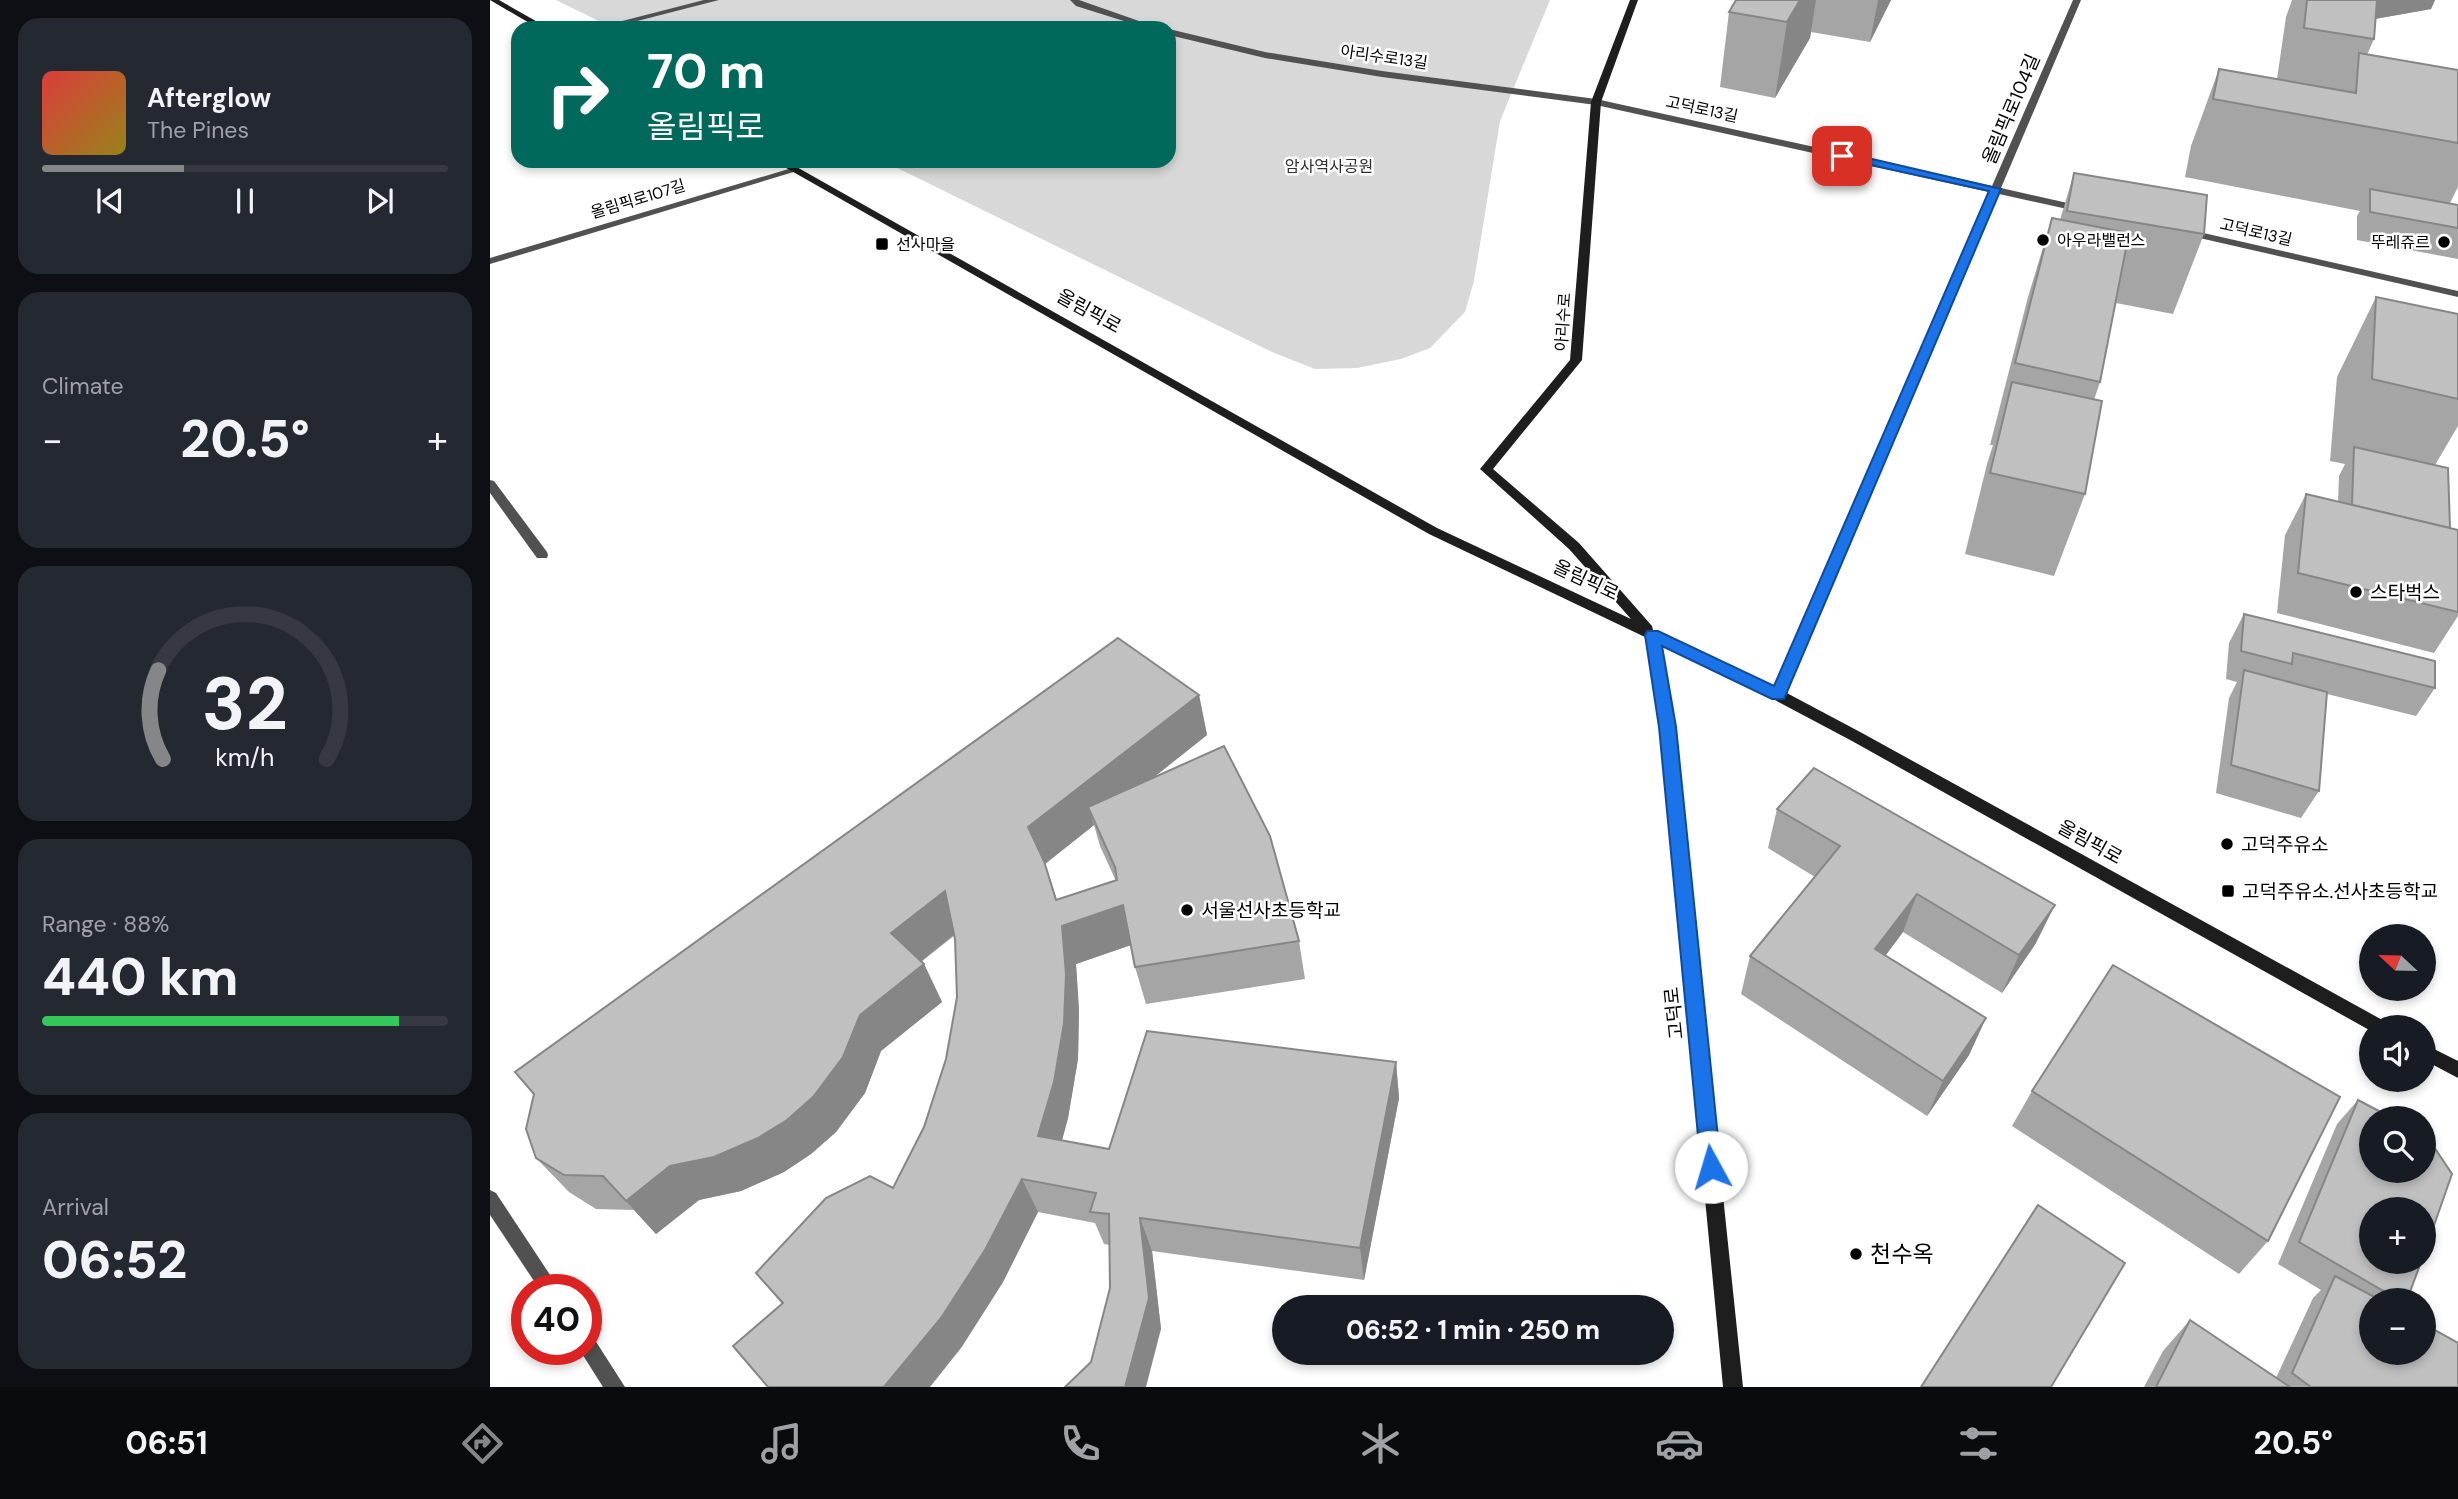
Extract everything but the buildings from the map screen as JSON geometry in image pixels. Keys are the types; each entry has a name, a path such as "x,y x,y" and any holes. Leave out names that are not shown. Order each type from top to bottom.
{"main road":[{"path":"494,0 532,21"},
{"name":"아리수로","path":"1634,0 1596,102 1576,360 1486,469 1574,546 1653,635"},
{"name":"올림픽로","path":"791,168 1433,531 1778,695 2359,1015"},
{"name":"고덕로","path":"1653,635 1667,727 1732,1387"},
{"path":"2436,1058 2458,1070"}],"street":[{"path":"627,21 715,0"},
{"path":"1074,0 1133,21"},
{"name":"올림픽로104길","path":"1778,695 2077,0"},
{"name":"아리수로13길","path":"1176,34 1265,55 1396,76 1596,102"},
{"name":"고덕로13길","path":"1596,102 2091,211"},
{"name":"올림픽로107길","path":"490,261 795,170"},
{"name":"고덕로13길","path":"2172,229 2458,294"},
{"path":"490,484 542,555"},
{"path":"490,1199 540,1274"},
{"path":"600,1365 615,1387"}],"green space":[{"name":"암사역사공원","path":"556,0 1550,0 1500,121 1474,281 1465,312 1430,348 1401,359 1357,368 1315,369 1272,352 897,168 1176,168 1176,21 599,21"}],"place":[{"name":"아우라밸런스","path":"2043,240"},
{"name":"뚜레쥬르","path":"2444,242"},
{"name":"선사마을","path":"882,244"},
{"name":"스타벅스","path":"2356,592"},
{"name":"고덕주유소","path":"2227,844"},
{"name":"고덕주유소.선사초등학교","path":"2228,891"},
{"name":"서울선사초등학교","path":"1187,910"},
{"name":"천수옥","path":"1856,1254"}],"route":[{"path":"1711,1167 1667,727 1653,635 1778,695 1995,189 1842,156"}]}
